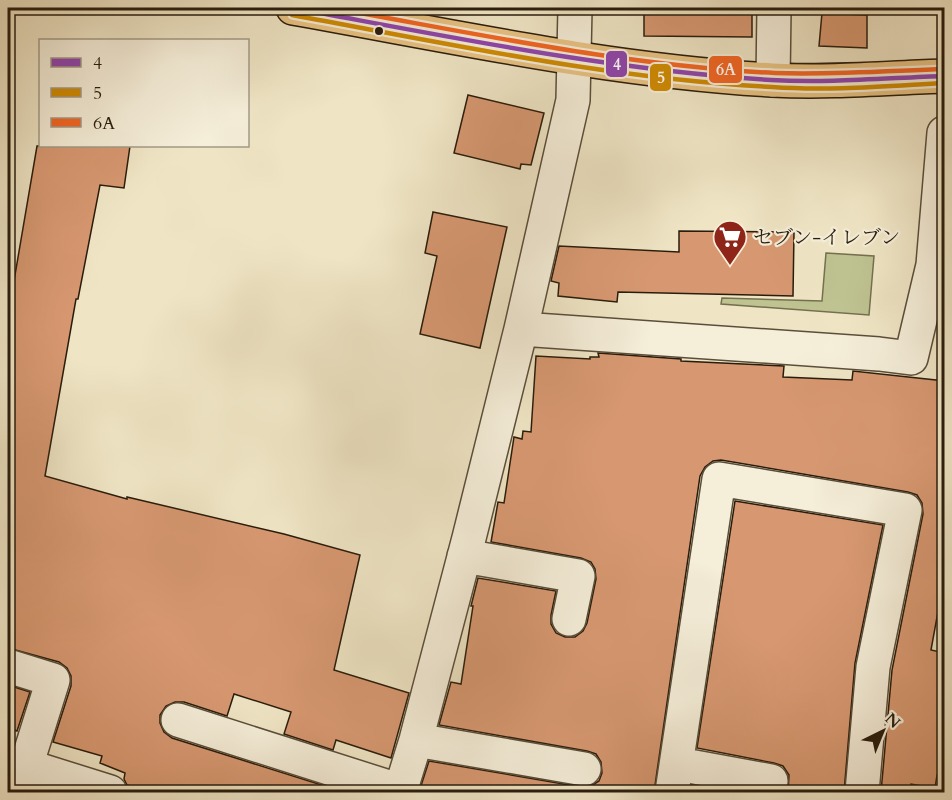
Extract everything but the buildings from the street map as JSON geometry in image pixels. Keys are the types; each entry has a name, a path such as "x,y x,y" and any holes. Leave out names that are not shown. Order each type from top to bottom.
{"main road":[{"path":"293,8 575,59 665,71 773,80 945,76"}],"street":[{"path":"178,720 400,792 416,740 521,329 573,100 575,8"},
{"path":"773,80 774,8"},
{"path":"521,329 911,358 933,265 945,133"},
{"path":"769,792 771,781 675,778 719,479 905,510 873,667 862,792"},
{"path":"464,556 578,576 568,619"},
{"path":"8,666 53,680 22,779 110,792"},
{"path":"416,740 584,770"}],"green space":[{"path":"826,253 874,256 869,315 721,304 722,298 822,301"}],"transit line":[{"name":"4","path":"293,8 471,41 651,69 771,80 814,81 944,76"},
{"name":"6A","path":"332,8 553,48 664,64 817,74 944,69"},
{"name":"5","path":"292,15 531,59 711,83 815,88 944,83"}],"place":[{"name":"セブン-イレブン","path":"730,266"}]}
